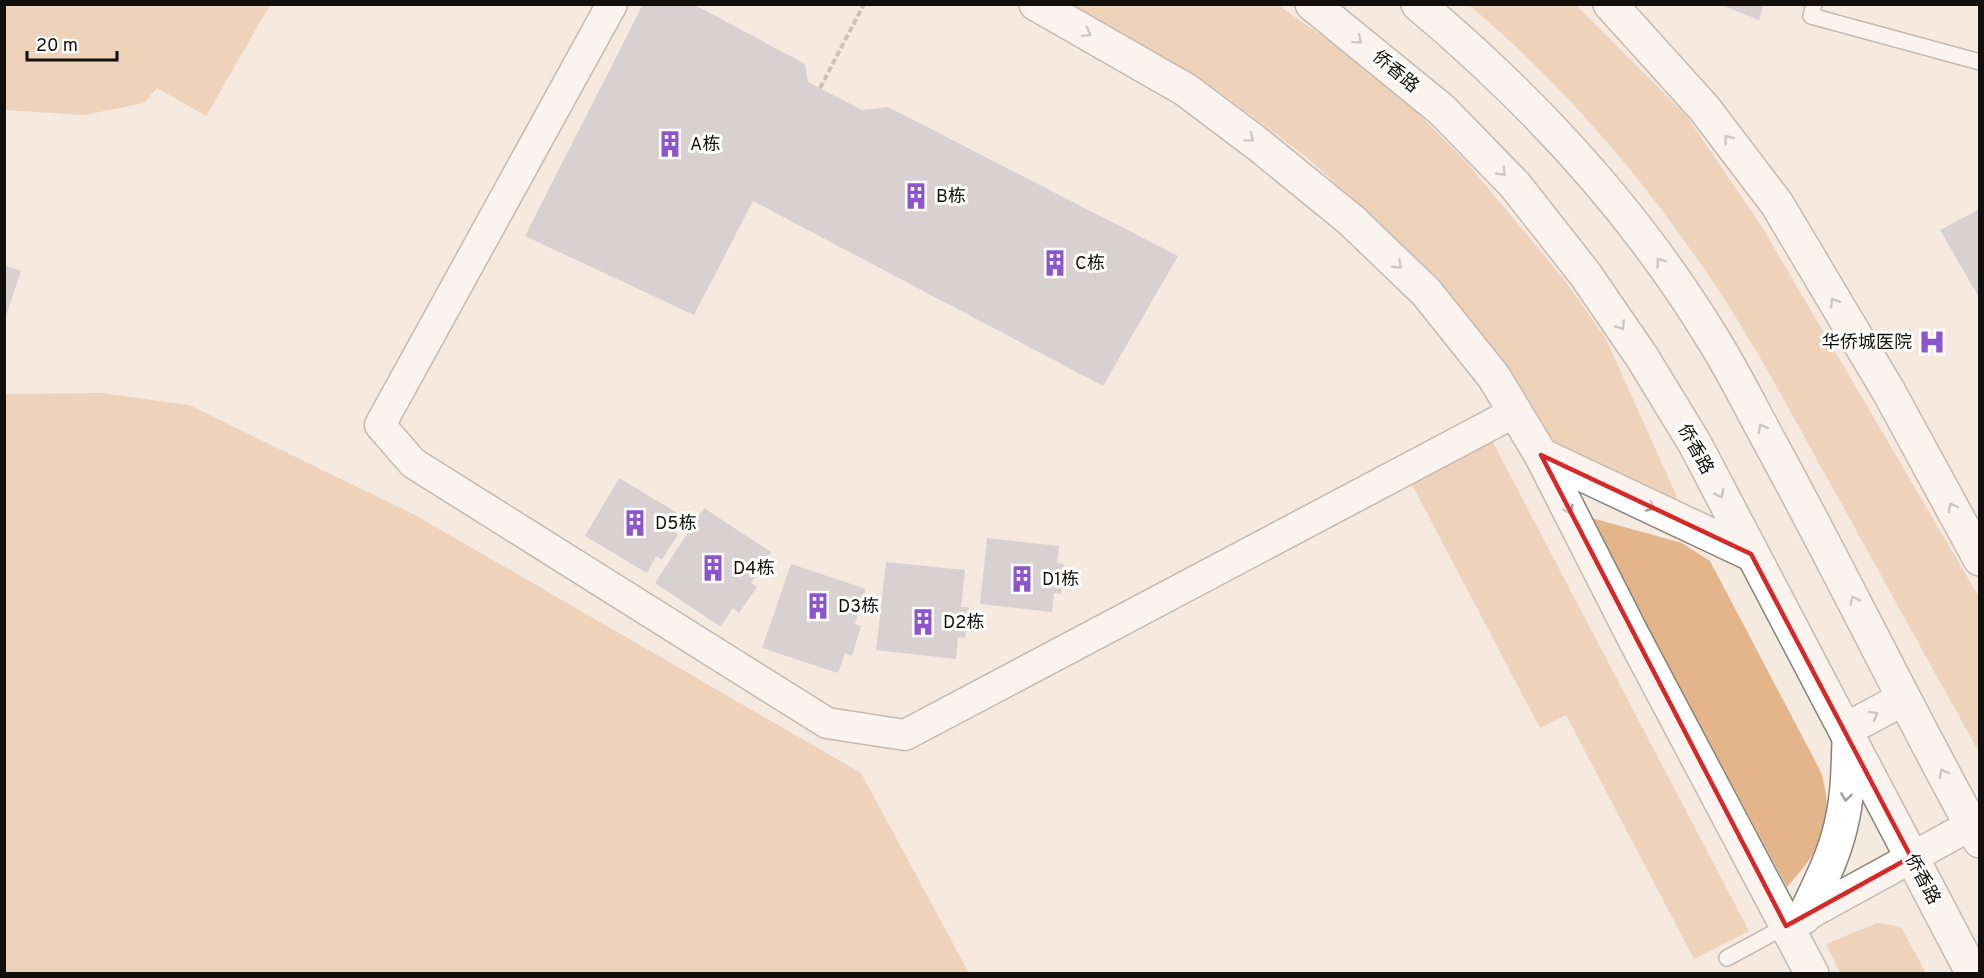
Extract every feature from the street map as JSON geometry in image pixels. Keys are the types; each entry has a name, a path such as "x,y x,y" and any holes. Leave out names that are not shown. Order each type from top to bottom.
{"main road":[{"path":"1035,4 1186,90 1352,220 1426,292 1494,377 1541,455 1795,921 1812,974"},
{"name":"侨香路","path":"1312,4 1442,110 1515,185 1585,274 1642,357 1695,444 1973,974"},
{"path":"1418,4 1464,44 1547,124 1639,231 1711,336 1829,551 1903,699 1975,833"},
{"path":"1610,4 1704,108 1777,204 1889,392 1980,559"},
{"path":"1541,455 1751,554"},
{"path":"1795,921 1830,858 1841,826 1848,784 1847,735 1903,699"}],"street":[{"path":"612,4 380,425 413,463 827,723 905,735 1515,412"},
{"path":"1795,921 1911,857 1975,833"}],"lane":[{"path":"1814,4 1811,16 1980,62"},
{"path":"1727,958 1795,921"}],"path":[{"path":"820,88 864,4"}],"highlighted area":[{"path":"1541,455 1751,554 1911,857 1786,926"}],"shaded area":[{"path":"4,5 270,5 206,116 157,88 144,103 85,115 5,110"},
{"path":"1073,5 1278,5 1355,59 1415,110 1467,163 1563,278 1606,339 1677,497 1673,503 1545,442 1393,239 1350,196 1304,155 1206,82"},
{"path":"1469,5 1576,5 1685,114 1762,227 1979,597 1979,752 1770,375 1701,264 1672,223 1610,145 1577,108 1542,72"},
{"path":"101,393 189,405 415,515 861,773 969,973 5,973 5,394"},
{"path":"1489,435 1749,931 1694,959 1566,715 1540,728 1408,477"},
{"path":"1588,517 1682,543 1710,561 1821,772 1827,806 1826,821 1817,847 1787,887"},
{"path":"1877,923 1901,927 1926,973 1840,973 1826,944"}],"building":[{"path":"646,4 693,4 805,64 808,82 862,110 888,107 1178,256 1103,386 753,201 694,315 525,236 642,6"},
{"path":"1719,4 1764,4 1759,20"},
{"path":"1980,209 1980,299 1940,230"},
{"path":"4,265 21,271 5,319 4,319"},
{"name":"D5栋","path":"619,478 681,515 672,530 678,534 662,560 656,556 647,573 585,536"},
{"name":"D4栋","path":"704,508 771,552 751,583 757,587 739,613 733,608 721,627 655,583"},
{"name":"D1栋","path":"987,538 1059,546 1057,563 1064,564 1061,594 1054,593 1052,612 980,604"},
{"name":"D2栋","path":"886,562 965,570 961,607 969,607 965,638 958,637 956,659 876,650"},
{"name":"D3栋","path":"791,564 866,589 855,624 861,626 852,656 845,653 838,673 762,648"}],"place":[{"name":"A栋","path":"670,144"},
{"name":"B栋","path":"916,196"},
{"name":"C栋","path":"1055,263"},
{"name":"华侨城医院","path":"1932,342"},
{"name":"D5栋","path":"635,523"},
{"name":"D4栋","path":"713,568"},
{"name":"D1栋","path":"1022,579"},
{"name":"D3栋","path":"818,606"},
{"name":"D2栋","path":"923,622"}]}
